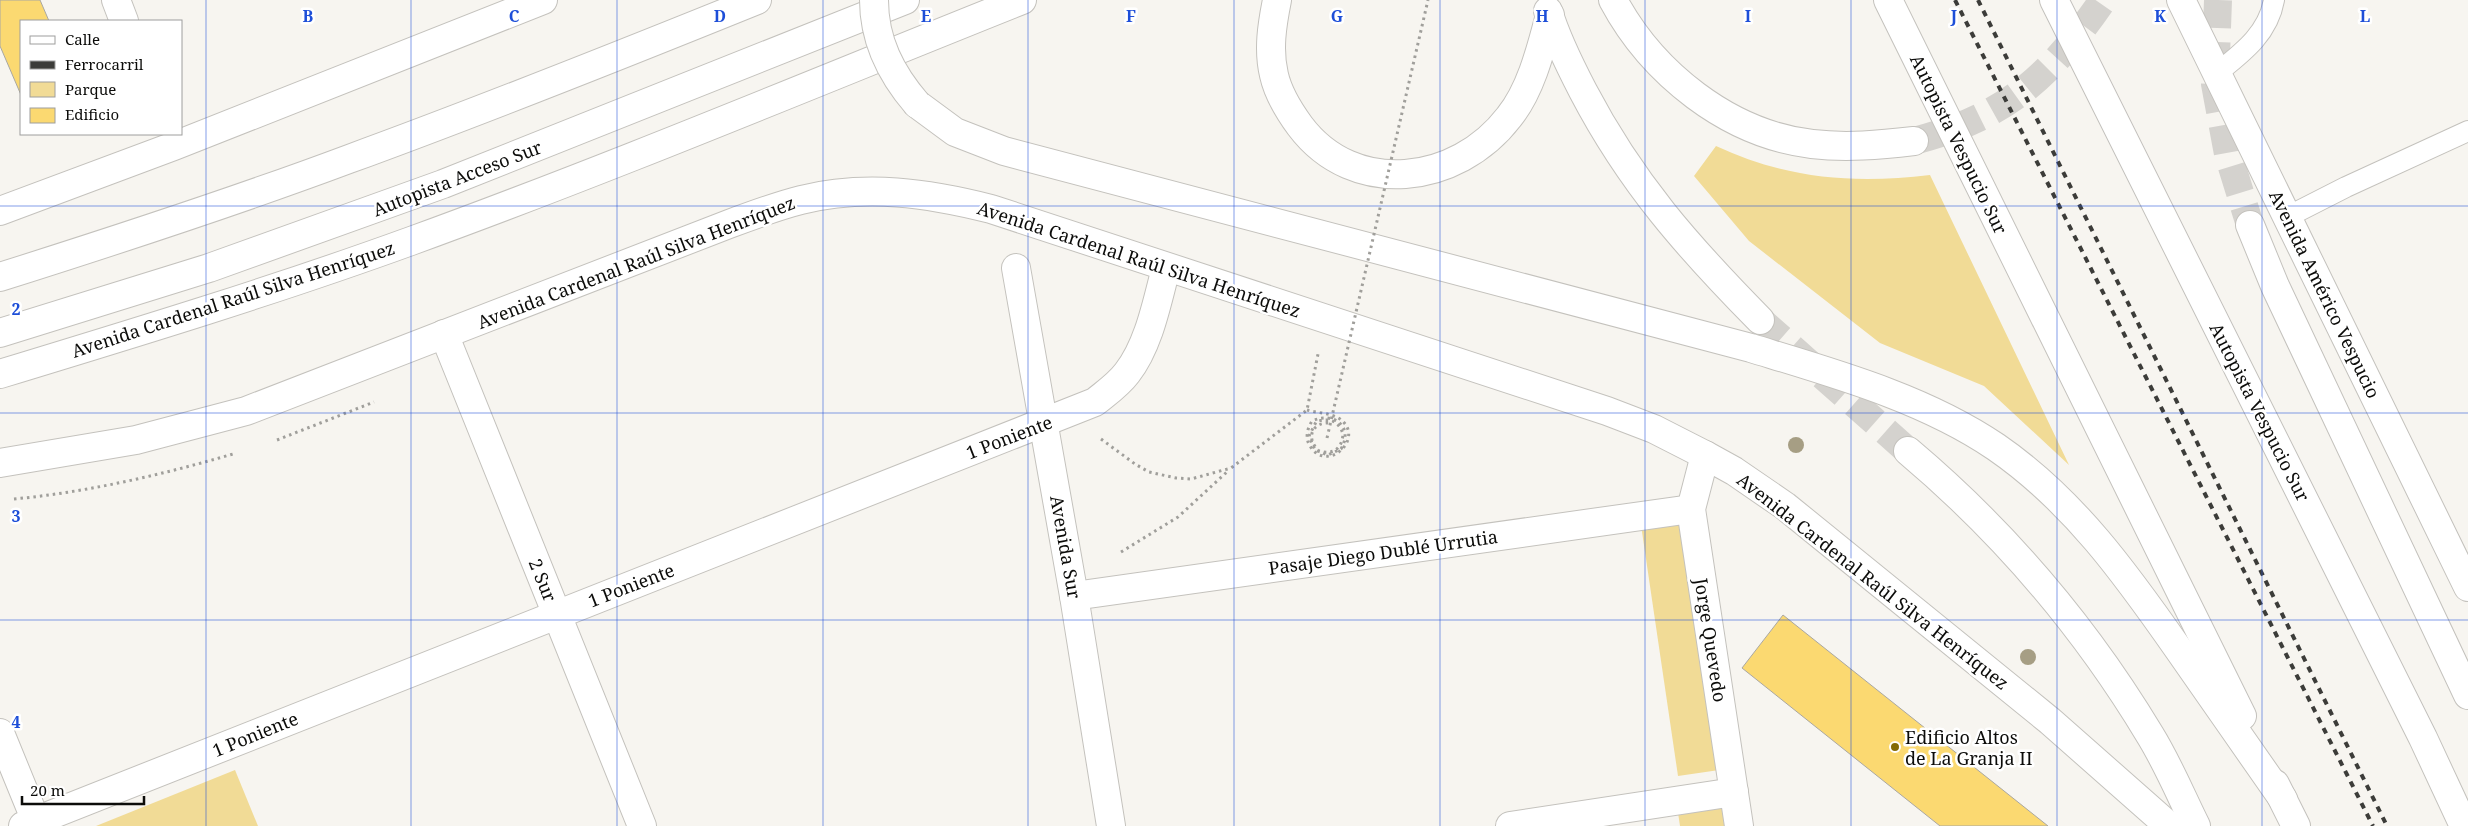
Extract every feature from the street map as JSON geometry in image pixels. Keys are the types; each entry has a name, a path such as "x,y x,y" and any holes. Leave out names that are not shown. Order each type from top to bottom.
{"main road":[{"path":"116,0 124,20"},
{"path":"428,47 506,0"},
{"path":"0,211 172,140 428,47 543,0"},
{"path":"0,277 222,204 348,160 518,96 757,0"},
{"path":"874,0 878,33 888,64 901,86 917,104 955,132 988,146 1751,348 1806,365 1898,398 1964,428 1995,446 2026,469 2055,493 2080,519 2139,592 2283,799"},
{"name":"Autopista Acceso Sur","path":"0,333 209,268 443,184 905,0"},
{"name":"Avenida Cardenal Raúl Silva Henríquez","path":"0,374 223,305 411,241 612,164 1022,0"},
{"path":"1278,0 1272,24 1271,50 1274,76 1292,116 1305,133 1338,161 1364,171 1391,175 1418,173 1457,160 1480,147 1495,134 1510,116 1522,96 1541,48 1547,8"},
{"path":"1613,0 1639,41 1686,89 1717,110 1751,127 1802,142 1845,146 1879,146 1914,141"},
{"name":"Autopista Vespucio Sur","path":"1888,0 2296,826"},
{"name":"Autopista Vespucio Sur","path":"2054,0 2418,729 2464,826"},
{"name":"Avenida Américo Vespucio","path":"2181,0 2468,587"},
{"path":"1547,8 1574,73 1603,129 1628,168 1655,206 1686,242 1760,320"},
{"name":"Avenida Cardenal Raúl Silva Henríquez","path":"0,463 136,440 204,424 288,396 728,224 800,200 848,192 902,192 952,199 991,209 1166,268 1607,411 1654,429 1705,455 1760,488 1810,526 2050,721 2169,826"},
{"path":"2250,225 2275,286 2468,695"},
{"name":"Avenida Sur","path":"1016,268 1074,596 1111,826"},
{"name":"1 Poniente","path":"32,824 556,614 1074,412 1095,402 1114,387 1128,372 1148,330 1166,268"},
{"name":"2 Sur","path":"444,334 642,826"},
{"path":"1908,450 1977,512 2024,562 2068,615 2112,674 2151,736 2196,826"},
{"name":"Jorge Quevedo","path":"1705,455 1691,509 1739,826"},
{"name":"Pasaje Diego Dublé Urrutia","path":"1074,596 1691,509"},
{"path":"0,733 32,824"},
{"path":"1510,826 1734,792"}],"lane":[{"path":"2216,73 2263,30 2274,0"},
{"path":"2287,217 2346,187 2468,131"}],"path":[{"path":"1326,438 1428,0"},
{"path":"1116,555 1178,517 1231,468 1307,410 1319,352"},
{"path":"273,441 378,401"},
{"path":"1307,410 1335,416 1346,425 1349,439 1342,451 1329,456 1322,456 1316,453 1308,441 1308,427 1312,421 1327,418 1340,422 1345,428 1346,436 1341,449 1328,455 1315,450 1309,436 1316,422 1330,420 1336,422 1343,434 1339,447 1334,452 1319,451 1312,439 1311,432 1316,426 1322,422 1330,423"},
{"path":"1074,412 1106,444 1149,472 1191,479 1231,468"},
{"path":"7,500 92,488 146,477 241,452"}],"green space":[{"path":"1716,146 1769,166 1821,176 1874,179 1930,175 2069,465 1984,386 1880,343 1749,241 1694,176"},
{"path":"1696,517 1733,768 1678,776 1641,525"},
{"path":"235,770 258,826 96,826"},
{"path":"1732,798 1736,826 1680,826 1677,806"}],"building":[{"path":"0,0 40,0 49,20 20,20 20,93 0,46"},
{"name":"Edificio Altos de La Granja II","path":"1783,615 2048,826 1940,826 1742,668"}],"tunnel":[{"path":"1914,141 1975,120 2023,90 2064,51 2103,0"},
{"path":"2218,0 2215,84 2228,154 2250,225"},
{"path":"1760,320 1908,451"}],"railway":[{"path":"1955,0 2373,826"},
{"path":"1978,0 2387,826"}],"place":[{"name":"Edificio Altos de La Granja II","path":"1895,747"}]}
